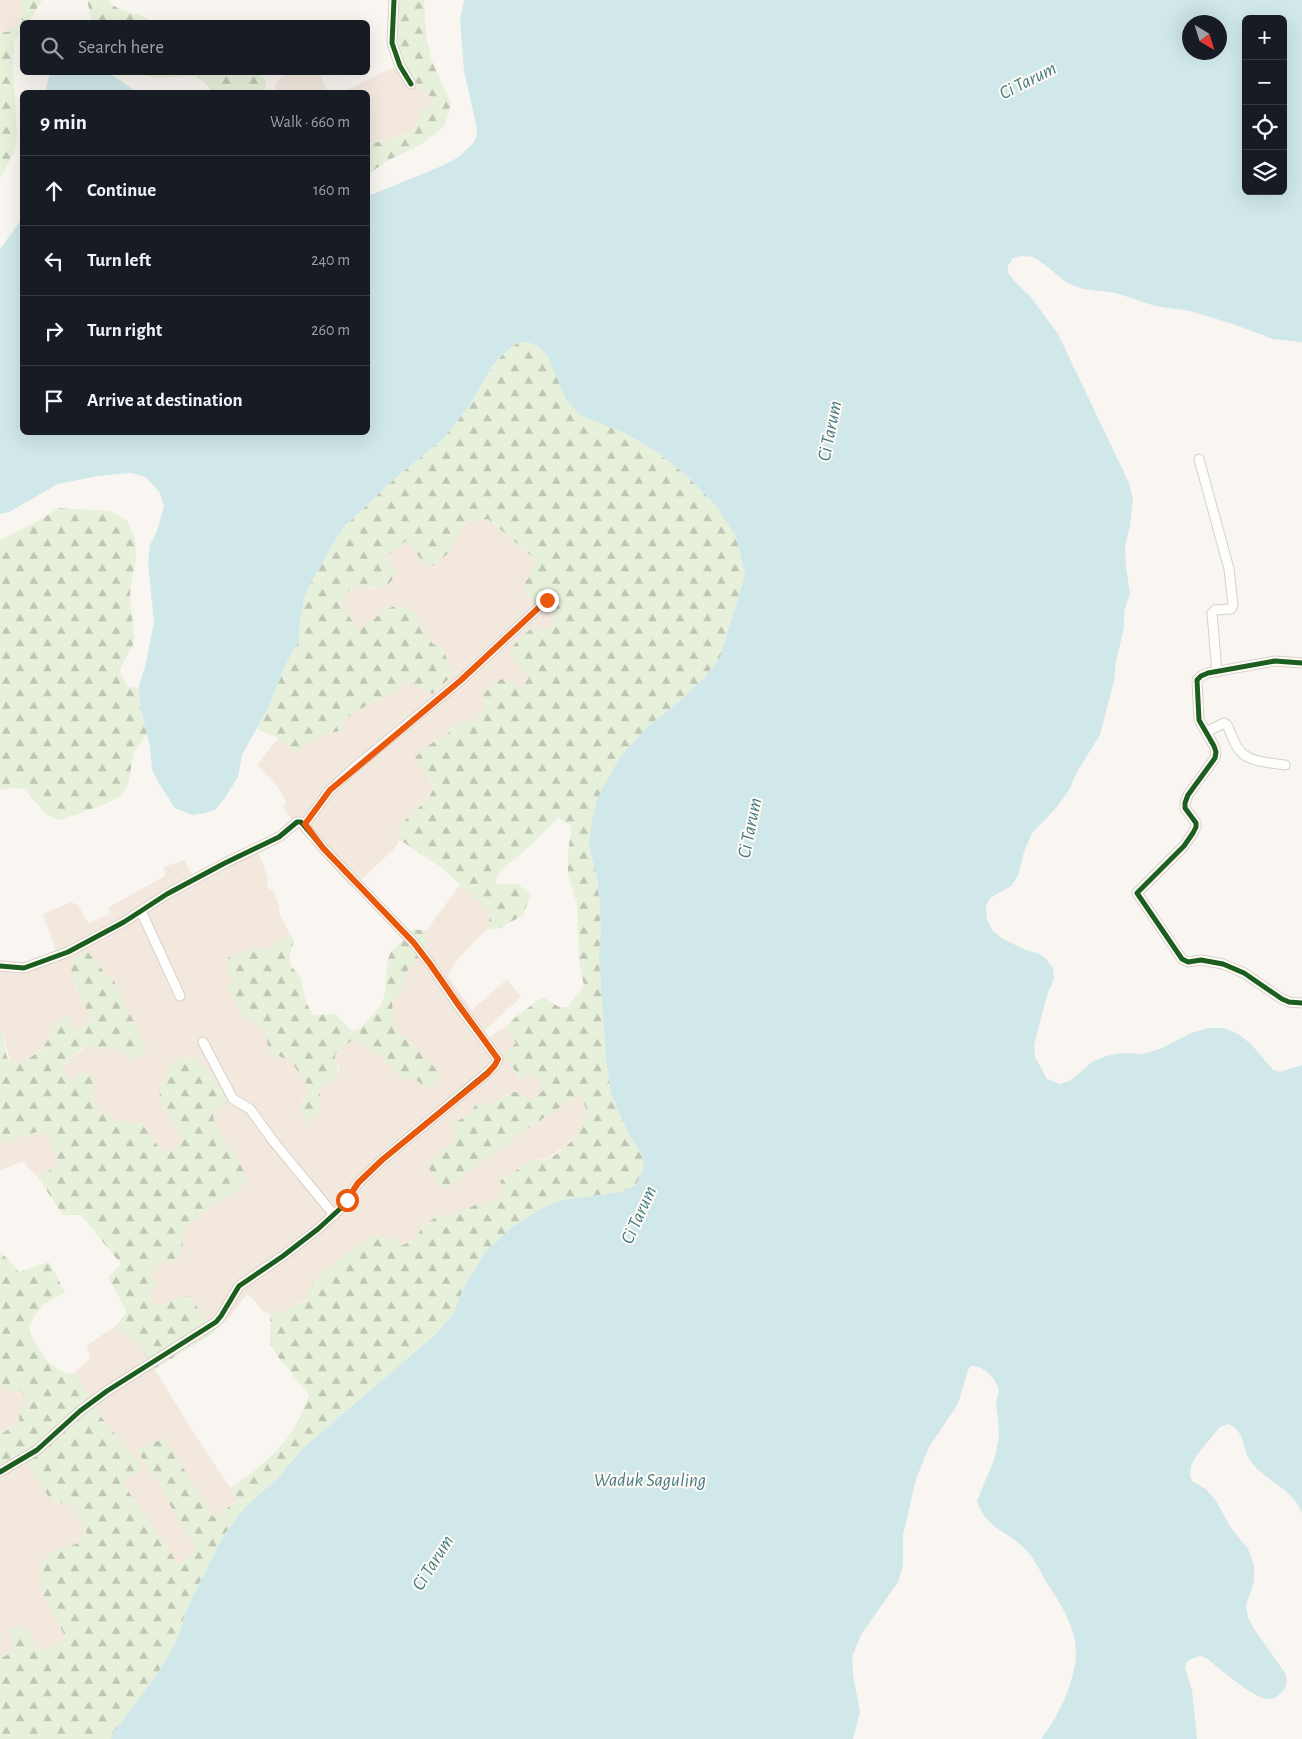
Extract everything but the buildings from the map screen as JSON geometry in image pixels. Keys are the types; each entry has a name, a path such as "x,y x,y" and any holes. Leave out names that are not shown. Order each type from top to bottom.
{"street":[{"path":"394,0 392,43 400,66 411,84"},
{"path":"1199,459 1228,569 1234,606 1230,609 1215,610 1212,613 1217,672"},
{"path":"305,824 330,790 460,681 547,600"},
{"path":"1302,663 1275,661 1208,673 1197,680 1199,720 1216,752 1215,758 1188,795 1185,803 1185,808 1196,823 1196,827 1184,846 1139,889 1138,896 1184,960 1188,962 1210,961 1223,964 1244,973 1282,999 1289,1002 1302,1003"},
{"path":"1206,732 1226,724 1244,755 1254,759 1285,765"},
{"path":"0,966 24,968 68,952 119,925 225,863 279,837 298,822 305,824 323,848 414,943 498,1059 487,1074 382,1160 361,1180 334,1215 283,1256 240,1286 216,1322 107,1391 80,1411 37,1450 0,1472"},
{"path":"141,911 180,996"},
{"path":"203,1042 233,1099 250,1109 274,1142 334,1215"}],"shaded area":[{"path":"0,0 22,0 22,20 11,31 0,33"},
{"path":"403,65 432,99 431,103 421,112 420,121 416,127 394,138 370,144 370,90 345,90 387,70"},
{"path":"285,75 320,75 327,90 275,90 274,88 280,77"},
{"path":"488,519 536,561 525,582 525,594 555,615 552,625 546,630 538,627 511,656 529,678 521,688 502,679 498,681 484,694 486,708 472,722 457,724 443,737 432,743 422,770 428,776 433,787 431,794 398,829 400,840 394,849 352,888 298,828 283,807 286,801 277,786 257,765 278,738 295,752 307,742 327,734 339,732 342,729 343,720 369,704 388,696 404,683 412,682 433,694 453,675 441,644 434,645 418,624 418,615 393,607 359,630 340,604 350,591 362,585 373,590 396,574 386,557 407,541 425,564 451,551 460,531 468,521"},
{"path":"256,845 268,879 267,888 273,890 279,905 279,913 289,933 271,947 263,949 251,948 228,968 233,980 228,987 244,1018 255,1023 266,1033 269,1053 290,1060 310,1090 302,1102 305,1124 320,1111 320,1091 338,1074 339,1066 334,1059 335,1054 351,1041 364,1044 369,1051 377,1052 394,1070 419,1050 400,1034 394,1024 392,1001 406,986 404,978 407,971 427,948 426,931 460,885 492,913 487,930 455,962 448,976 472,1010 507,979 521,997 484,1031 489,1038 505,1027 516,1043 505,1055 519,1079 532,1072 544,1090 530,1101 516,1092 512,1092 487,1106 477,1103 469,1114 453,1124 456,1141 433,1158 524,1131 580,1094 588,1113 581,1129 563,1148 547,1158 528,1163 500,1181 503,1189 501,1197 484,1205 477,1204 451,1216 439,1215 423,1226 415,1239 403,1245 388,1238 311,1284 307,1299 284,1311 270,1314 262,1311 247,1294 230,1317 217,1328 203,1318 194,1301 181,1296 157,1308 148,1293 152,1269 164,1259 174,1264 181,1253 186,1226 217,1202 236,1192 238,1159 221,1136 213,1118 214,1114 228,1100 207,1070 194,1057 185,1057 169,1067 160,1097 183,1140 179,1147 169,1152 161,1151 143,1123 113,1120 101,1114 92,1100 84,1072 73,1080 66,1075 63,1069 73,1056 89,1046 92,1045 99,1050 115,1045 114,981 108,977 88,952 71,962 74,984 92,1019 79,1031 75,1029 67,1015 53,1029 44,1046 35,1054 17,1063 10,1061 0,1028 0,960 25,962 56,951 43,914 71,902 78,905 88,923 110,914 109,907 165,876 164,867 184,860 193,876"},
{"path":"41,1131 50,1139 59,1166 37,1176 22,1161 0,1171 0,1143 9,1143 25,1135"},
{"path":"116,1326 128,1338 136,1339 238,1500 213,1517 165,1438 137,1449 159,1482 170,1505 198,1551 179,1565 122,1482 141,1467 102,1418 75,1372 90,1359 87,1345"},
{"path":"0,1387 20,1388 28,1403 21,1410 19,1422 0,1435"},
{"path":"21,1455 72,1503 87,1534 76,1544 51,1552 41,1591 66,1638 42,1652 33,1641 27,1629 10,1632 14,1651 0,1659 0,1465 1,1467"}],"green space":[{"path":"22,0 42,0 30,20 22,20"},
{"path":"87,0 108,0 119,9 142,16 148,20 92,20"},
{"path":"398,0 424,0 426,34 431,58 451,104 445,125 439,131 420,145 389,160 370,173 370,144 393,139 415,127 421,112 431,103 432,99 411,77 404,65 399,47 397,28"},
{"path":"20,23 20,32 14,43 13,69 17,137 14,152 0,179 0,33 11,31"},
{"path":"144,75 261,75 265,79 266,87 265,90 210,90 198,77 157,78"},
{"path":"527,342 538,346 547,355 581,416 625,433 657,452 685,474 716,506 736,537 745,575 720,657 703,679 675,705 648,726 589,846 598,882 601,925 599,958 606,1058 611,1094 628,1133 642,1156 645,1167 636,1185 621,1192 563,1200 544,1207 465,1285 453,1314 437,1333 302,1449 278,1478 247,1505 223,1536 186,1610 179,1635 169,1655 156,1676 114,1731 111,1739 0,1739 0,1659 14,1651 10,1632 11,1628 19,1626 27,1629 33,1641 42,1652 66,1638 41,1591 40,1564 51,1552 76,1544 87,1534 72,1503 53,1503 21,1455 1,1467 0,1465 0,1435 19,1422 20,1410 28,1403 20,1389 11,1392 4,1386 0,1387 0,1251 19,1272 49,1262 65,1292 42,1305 29,1325 30,1333 49,1363 66,1374 75,1372 102,1418 142,1467 122,1482 179,1565 197,1551 159,1482 136,1450 165,1438 213,1517 238,1501 230,1488 256,1469 287,1439 300,1417 309,1395 270,1344 270,1314 284,1311 307,1300 311,1284 314,1281 338,1260 374,1235 388,1238 403,1245 415,1239 423,1226 439,1215 451,1216 477,1204 485,1205 500,1197 503,1189 500,1181 530,1162 546,1159 560,1152 572,1140 588,1113 580,1094 524,1131 444,1190 429,1169 435,1156 456,1141 453,1124 469,1114 477,1103 487,1106 512,1092 516,1092 530,1101 544,1090 532,1072 520,1079 504,1054 516,1043 505,1027 543,997 559,1007 569,1007 584,986 579,962 577,905 568,874 568,853 572,826 558,818 530,846 500,871 495,884 518,884 531,895 523,915 500,928 487,930 491,913 442,868 400,840 398,829 432,792 432,782 420,768 415,757 461,722 472,722 486,708 483,694 498,681 502,679 521,688 529,678 511,656 511,648 534,628 538,627 546,630 552,625 555,615 525,594 525,582 536,560 488,519 467,521 451,551 432,566 425,564 406,541 386,557 396,574 389,583 377,589 362,585 350,590 340,604 359,630 392,607 402,607 413,611 418,615 418,624 434,645 441,644 453,675 433,694 408,681 388,696 369,704 343,720 342,729 314,739 295,752 278,738 257,729 269,706 287,662 299,641 304,598 345,526 392,481 443,439 469,406 481,384 501,356 517,343"},
{"path":"59,508 111,511 127,521 135,538 136,562 130,594 134,637 133,645 121,667 120,674 129,687 140,688 140,704 147,733 133,754 129,781 122,795 108,803 60,820 49,816 24,789 0,789 0,540"},
{"path":"414,929 426,931 427,948 407,971 404,978 407,986 392,1001 394,1024 400,1034 419,1050 441,1075 434,1085 427,1088 415,1079 406,1080 402,1078 383,1057 369,1051 364,1044 351,1041 335,1054 338,1074 320,1091 320,1111 305,1125 301,1106 310,1089 290,1060 269,1053 266,1033 255,1023 244,1018 229,991 228,987 233,980 228,968 228,958 251,948 263,949 271,947 289,933 294,940 289,958 291,966 301,978 306,1002 313,1015 335,1014 352,1031 360,1029 381,1005 386,990 388,959 391,952"},
{"path":"88,952 108,977 114,981 147,1049 133,1061 115,1045 99,1050 92,1045 88,1046 69,1061 63,1069 66,1075 73,1080 84,1072 90,1074 95,1090 91,1096 101,1114 109,1113 113,1120 143,1123 161,1151 168,1151 177,1148 183,1140 160,1097 159,1087 165,1081 168,1069 172,1063 183,1058 194,1057 207,1070 229,1100 214,1114 213,1118 221,1136 238,1159 248,1181 236,1192 217,1202 186,1226 181,1253 174,1264 164,1259 152,1269 151,1274 157,1284 149,1293 157,1308 181,1296 188,1296 194,1301 203,1318 217,1328 209,1336 154,1369 136,1339 128,1338 116,1326 127,1312 108,1277 121,1264 81,1215 63,1215 37,1176 59,1166 50,1139 41,1131 25,1135 9,1143 0,1143 0,1028 7,1058 17,1063 39,1052 47,1042 56,1024 63,1017 67,1015 75,1029 79,1031 92,1020 81,999 71,972 73,959"}],"water":[{"name":"Waduk Saguling","path":"464,0 1302,0 1302,342 1273,339 1190,311 1155,306 1116,293 1083,289 1067,283 1033,257 1021,256 1013,258 1008,266 1008,273 1030,296 1058,334 1129,483 1133,500 1125,546 1130,594 1124,611 1124,628 1116,661 1114,681 1100,735 1078,770 1069,790 1057,807 1032,833 1024,852 1018,876 1011,886 990,898 986,906 987,920 993,931 1003,939 1028,951 1038,953 1053,968 1054,979 1048,992 1034,1045 1035,1057 1047,1079 1060,1084 1070,1081 1092,1062 1106,1056 1122,1053 1143,1054 1160,1049 1191,1033 1209,1028 1224,1028 1238,1034 1251,1044 1273,1070 1280,1072 1302,1065 1302,1513 1298,1505 1286,1492 1252,1463 1246,1453 1239,1432 1229,1424 1220,1427 1196,1456 1191,1466 1190,1476 1192,1481 1206,1489 1216,1501 1231,1528 1248,1549 1254,1565 1254,1582 1246,1605 1248,1617 1254,1629 1285,1673 1286,1684 1279,1695 1273,1699 1264,1698 1247,1689 1206,1658 1200,1656 1189,1660 1185,1668 1192,1690 1197,1739 1041,1739 1060,1710 1065,1698 1075,1663 1075,1643 1066,1616 1034,1560 1017,1542 986,1518 977,1501 995,1457 999,1436 996,1405 999,1389 995,1381 985,1370 971,1366 968,1370 958,1404 929,1447 916,1479 903,1535 903,1565 898,1582 862,1633 852,1657 853,1675 860,1712 853,1739 111,1739 114,1731 156,1676 169,1655 179,1635 186,1610 223,1536 247,1505 278,1478 302,1449 437,1333 453,1314 465,1285 485,1253 512,1227 544,1207 563,1200 621,1192 636,1185 644,1167 642,1156 628,1133 611,1094 606,1058 599,958 601,925 598,882 589,846 592,821 598,797 620,757 648,726 675,705 703,679 720,657 745,575 736,537 716,506 685,474 657,452 625,433 581,416 567,401 547,355 538,346 527,342 517,343 501,356 492,367 469,406 443,439 392,481 345,526 336,539 304,598 299,641 287,662 269,706 242,755 238,777 224,799 215,810 205,813 192,815 175,808 152,769 150,747 140,704 139,685 145,667 154,622 148,562 150,545 157,531 164,506 160,493 146,477 131,473 98,476 58,484 9,512 0,514 0,249 20,221 20,435 370,435 370,195 459,157 474,142 477,135 464,71 460,20"},
{"path":"49,75 112,75 134,90 46,90"}],"cycle path":[{"path":"394,0 392,43 400,66 411,84"},
{"path":"1302,663 1275,661 1208,673 1197,680 1199,720 1216,752 1215,758 1188,795 1185,803 1185,808 1196,823 1196,827 1184,846 1137,893 1182,959 1188,962 1201,960 1223,964 1244,973 1282,999 1289,1002 1302,1003"},
{"path":"0,966 24,968 68,952 124,922 167,894 279,837 297,822 301,822 323,848 414,943 498,1059 487,1073 382,1160 358,1183 342,1207 318,1229 239,1286 216,1322 107,1391 80,1411 37,1450 0,1472"}],"route":[{"path":"347,1200 356,1185 382,1160 487,1074 498,1059 414,943 323,848 305,824 330,790 355,767 460,681 547,600"}],"water label":[{"name":"Ci Tarum","path":"1028,81"},
{"name":"Ci Tarum","path":"830,431"},
{"name":"Ci Tarum","path":"750,828"},
{"name":"Ci Tarum","path":"639,1215"},
{"name":"Ci Tarum","path":"433,1563"}]}
